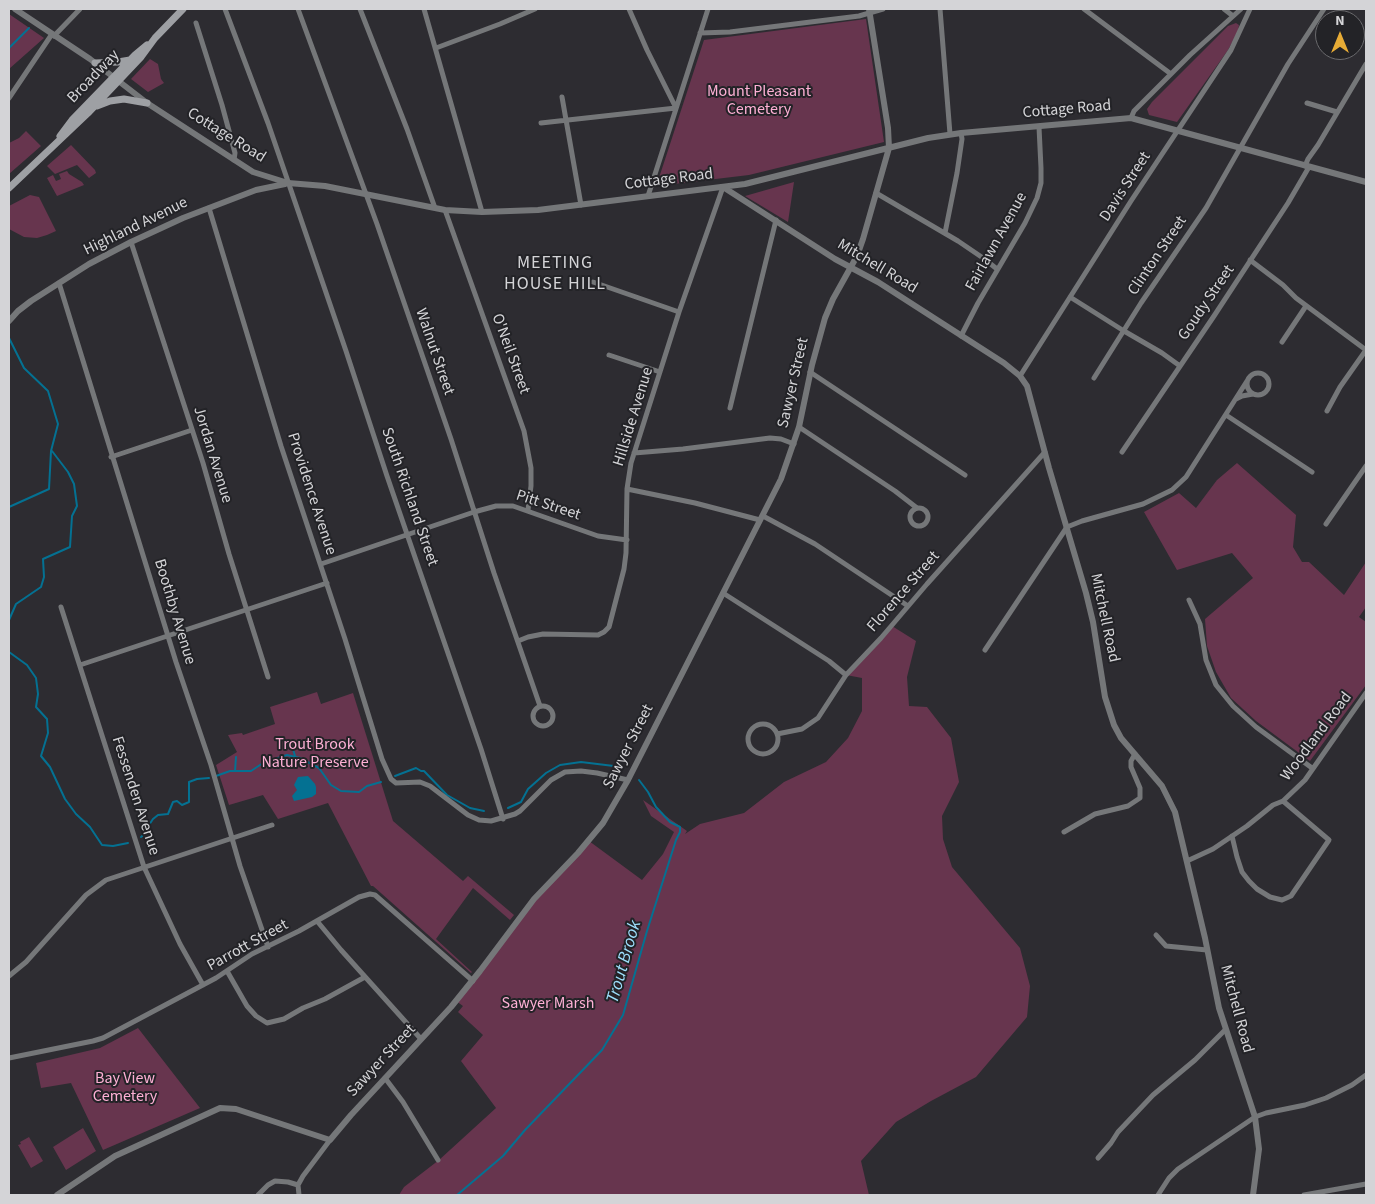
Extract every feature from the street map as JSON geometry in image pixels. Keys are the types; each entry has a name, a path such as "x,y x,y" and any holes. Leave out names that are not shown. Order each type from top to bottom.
{"main road":[{"name":"Broadway","path":"9,188 94,107 130,60 183,9"},
{"name":"Broadway","path":"59,139 72,120 141,57 155,38"},
{"path":"95,63 130,60"},
{"path":"94,107 110,101 124,99 147,103"}],"street":[{"name":"Cottage Road","path":"15,9 95,63 147,103 253,172 288,183 326,186 445,210 482,212 538,210 748,184 950,134 1131,118 1366,182"},
{"path":"9,98 53,35 80,9"},
{"name":"South Richland Street","path":"225,9 268,123 481,749 503,819"},
{"name":"Walnut Street","path":"300,9 451,439 540,706"},
{"path":"360,9 407,129 435,208"},
{"path":"424,9 482,212"},
{"path":"436,48 535,9"},
{"path":"629,9 676,108"},
{"path":"648,196 708,9"},
{"path":"700,33 730,32 884,9"},
{"path":"940,9 950,134"},
{"path":"1084,9 1171,74"},
{"path":"1224,9 1233,16"},
{"path":"1131,118 1134,111 1171,74 1241,9"},
{"name":"Davis Street","path":"1020,376 1231,50 1250,9"},
{"name":"Clinton Street","path":"1094,378 1206,208 1292,58 1324,9"},
{"name":"Sawyer Street","path":"330,1140 451,1007 534,898 595,834 611,811 781,479 794,444 810,372 825,318 863,240 889,148 888,128 869,11"},
{"path":"196,23 225,114 235,153 234,160"},
{"name":"Goudy Street","path":"1122,452 1148,416 1250,260 1307,166 1308,159 1366,64"},
{"path":"562,97 581,205"},
{"path":"1307,103 1337,112"},
{"path":"541,123 676,108"},
{"name":"Fairlawn Avenue","path":"960,336 1038,198 1041,176 1039,127"},
{"path":"945,233 962,139 961,133"},
{"name":"Highland Avenue","path":"9,321 31,301 89,264 131,242 256,190 288,183"},
{"name":"Mitchell Road","path":"723,187 835,259 878,282 1004,364 1020,376 1027,386 1086,593 1109,711 1121,738 1166,792 1175,812 1217,1001 1255,1118 1259,1149 1253,1195"},
{"name":"Hillside Avenue","path":"518,642 528,637 543,634 586,635 604,632 609,627 624,569 627,489 634,453 679,312 723,187"},
{"path":"876,193 945,233 997,269"},
{"name":"Providence Avenue","path":"209,208 282,446 382,758 391,779 396,783 420,782 430,786 463,812 479,820 503,819"},
{"name":"O'Neil Street","path":"445,210 524,431 531,468 528,510"},
{"path":"730,408 776,220"},
{"name":"Jordan Avenue","path":"131,242 203,463 229,554 268,677"},
{"path":"1250,260 1283,285 1306,306 1366,350 1327,411"},
{"path":"593,282 679,312"},
{"name":"Boothby Avenue","path":"59,283 111,457 210,765 251,901 268,947"},
{"path":"1070,297 1180,366"},
{"path":"1282,342 1306,306"},
{"path":"610,355 660,372"},
{"path":"810,372 965,475"},
{"path":"985,650 1067,527 1143,504 1172,490 1186,477 1250,375 1257,372 1264,374 1269,380 1269,387 1265,393 1242,396 1236,399"},
{"path":"1247,382 1248,389 1253,394"},
{"path":"1226,415 1312,472"},
{"path":"798,427 917,508"},
{"path":"111,457 192,430"},
{"path":"634,453 770,438 781,439 794,444"},
{"name":"Florence Street","path":"777,734 802,729 813,723 822,713 846,675 1045,452"},
{"path":"1326,524 1366,466"},
{"path":"627,489 762,518 815,544 908,606"},
{"name":"Pitt Street","path":"321,564 496,506 513,506 598,536 626,540"},
{"path":"80,665 327,583"},
{"path":"723,593 829,661 846,675"},
{"path":"1189,600 1200,624 1206,660 1216,685 1233,706 1256,727 1312,768"},
{"name":"Fessenden Avenue","path":"61,607 144,867 180,944 203,985"},
{"name":"Woodland Road","path":"1187,861 1212,849 1262,816 1273,805 1283,801 1305,780 1366,693"},
{"name":"Walnut Street","path":"540,706 547,707 554,715 550,724 545,726 539,726 534,720 534,711 540,706"},
{"path":"758,724 768,725 777,734 777,744 769,752 761,754 749,745 749,732 758,724"},
{"path":"1064,832 1095,814 1128,806 1140,798 1140,788 1131,768 1131,761 1135,754"},
{"path":"503,819 520,811 551,780 565,772 597,773 628,780"},
{"path":"1232,836 1242,872 1249,881 1257,889 1270,897 1282,900 1291,896 1329,840 1283,801"},
{"path":"9,976 26,962 86,895 106,880 272,825"},
{"name":"Parrott Street","path":"9,1058 93,1042 104,1038 203,985 252,954 318,921 359,897 370,894 375,895 472,981"},
{"path":"318,921 421,1039"},
{"path":"1156,935 1166,946 1207,950"},
{"path":"227,971 247,1006 256,1016 267,1023 284,1019 365,977"},
{"path":"1098,1158 1118,1132 1153,1095 1195,1060 1226,1030"},
{"path":"1158,1195 1169,1178 1178,1169 1255,1118 1266,1113 1321,1100 1352,1085 1366,1075"},
{"path":"385,1078 403,1102 438,1160"},
{"path":"58,1195 115,1156 220,1108 236,1109 330,1140 303,1176 298,1185 299,1195"},
{"path":"258,1195 275,1181 298,1185"},
{"path":"1304,1195 1366,1184"}],"green space":[{"path":"9,14 44,38 9,69"},
{"name":"Mount Pleasant Cemetery","path":"866,19 884,142 749,175 657,186 704,40"},
{"path":"1236,23 1239,25 1238,31 1228,50 1177,122 1149,115 1147,109 1152,102 1228,26"},
{"path":"150,59 158,64 161,79 164,83 148,92 131,79"},
{"path":"26,131 41,146 9,174 9,143 19,138"},
{"path":"71,145 95,170 96,173 89,178 77,165 55,174 47,166"},
{"path":"67,171 84,185 57,196 47,178 53,175 56,181 61,179 59,174"},
{"path":"794,182 788,222 745,196"},
{"path":"30,195 39,197 56,231 37,238 24,237 9,229 9,206"},
{"path":"1237,463 1296,515 1293,547 1302,562 1309,562 1344,595 1366,562 1366,607 1359,617 1366,622 1366,685 1310,761 1256,721 1231,698 1216,672 1207,646 1205,619 1253,578 1232,553 1177,570 1144,512 1179,493 1196,508 1217,480"},
{"name":"Sawyer Marsh","path":"892,626 916,641 907,677 909,706 927,707 951,738 959,782 942,816 943,839 952,867 1020,948 1030,986 1027,1017 976,1077 896,1122 861,1161 869,1195 399,1195 404,1187 439,1160 496,1108 461,1061 483,1035 458,1012 463,1006 456,1001 517,920 589,841 642,880 663,854 674,832 651,816 643,800 687,831 685,834 700,824 744,813 784,782 826,762 848,738 862,711 862,678 846,675"},
{"name":"Trout Brook Nature Preserve","path":"317,692 321,704 353,693 393,821 463,881 468,876 514,915 510,920 473,888 436,939 471,973 371,886 328,803 278,819 263,795 229,805 216,765 237,752 228,735 242,733 243,735 275,724 270,707"},
{"name":"Bay View Cemetery","path":"138,1028 200,1108 103,1150 71,1083 41,1088 36,1063 100,1048"},
{"path":"83,1128 96,1151 66,1170 53,1147"},
{"path":"29,1137 43,1161 31,1168 18,1145"}],"water":[{"path":"308,776 315,784 316,794 312,797 294,801 292,796 297,790 294,785 298,777"}],"waterway":[{"path":"9,48 29,28"},
{"path":"9,338 24,368 48,391 58,424 51,451 49,489 9,507"},
{"name":"Trout Brook","path":"9,620 16,604 41,587 44,577 43,559 70,547 72,516 77,506 74,484 68,472 52,451"},
{"name":"Trout Brook","path":"9,652 27,665 36,678 38,694 36,707 47,719 48,733 41,756 50,767 65,799 76,814 90,827 102,845 113,846 128,843"},
{"path":"295,756 293,749 296,744"},
{"name":"Trout Brook","path":"216,776 230,771 251,771 263,763 287,755 300,758 319,768 331,785 341,791 359,792 367,786 381,782"},
{"path":"235,771 236,757"},
{"name":"Trout Brook","path":"508,808 521,802 528,789 546,773 560,765 581,762 622,767"},
{"name":"Trout Brook","path":"395,776 416,768 424,771 447,795 470,808 484,811"},
{"name":"Trout Brook","path":"141,837 147,832 153,819 158,815 168,814 173,802 177,801 182,805 189,802 189,782 209,778"},
{"name":"Trout Brook","path":"457,1195 503,1156 525,1130 602,1050 623,1015 647,931 680,832 680,827 670,822 656,807 639,780"}],"district":[{"name":"MEETING HOUSE HILL","path":"555,274"}]}
